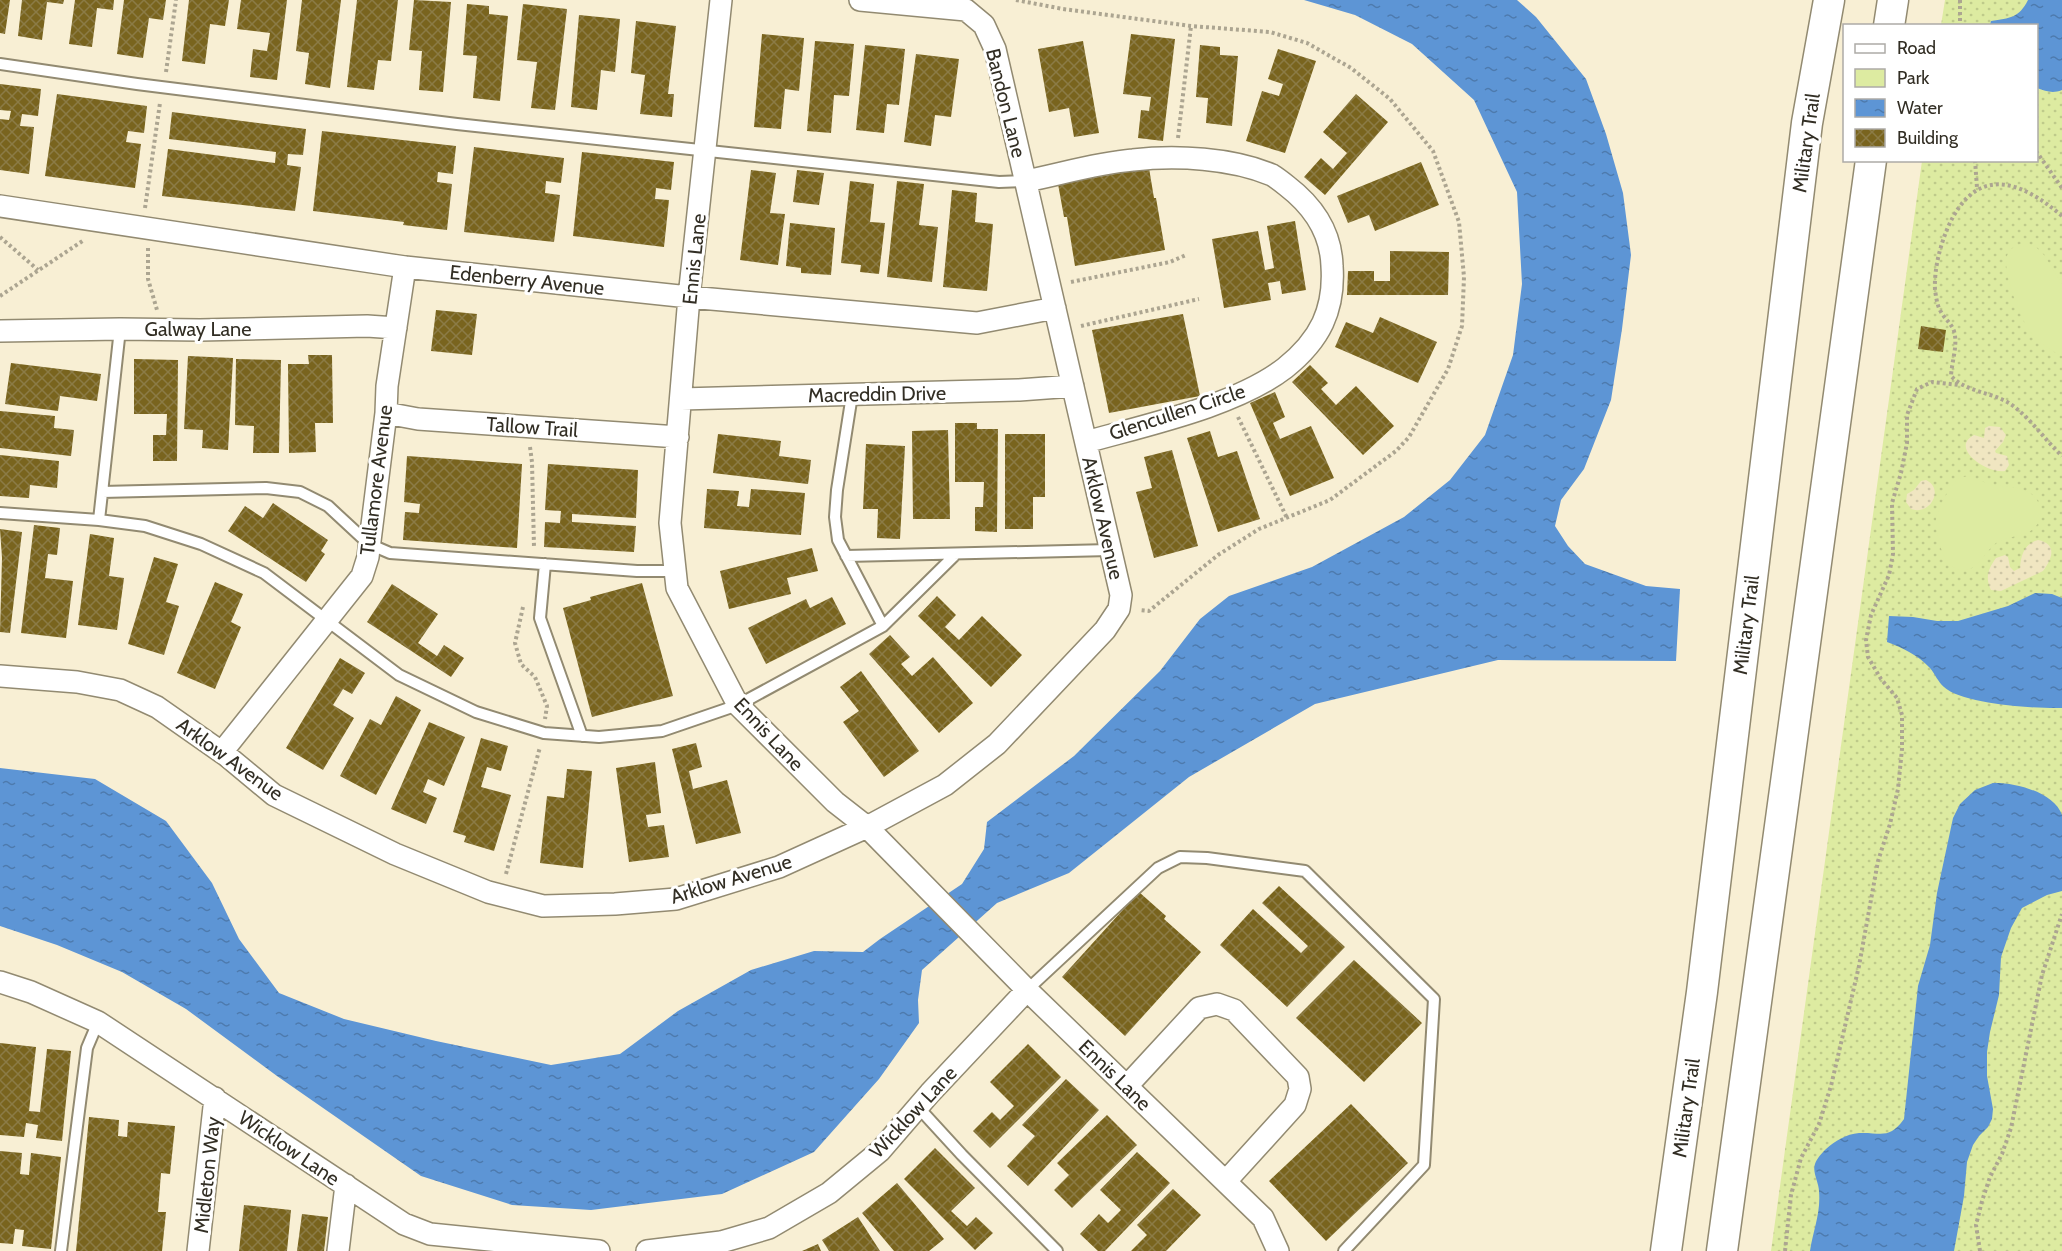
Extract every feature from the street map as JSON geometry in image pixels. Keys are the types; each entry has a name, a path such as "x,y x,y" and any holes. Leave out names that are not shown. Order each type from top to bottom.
{"main road":[{"name":"Military Trail","path":"1666,1251 1704,968 1807,123 1828,0"},
{"path":"1889,24 1893,0"},
{"path":"1722,1251 1871,162"}],"street":[{"name":"Ennis Lane","path":"721,0 689,297 670,523 677,588 738,705 835,802 867,827 1027,990 1263,1218 1278,1251"},
{"name":"Bandon Lane","path":"860,0 966,10 984,25 995,49 1055,308"},
{"name":"Glencullen Circle","path":"1026,181 1132,160 1182,158 1240,165 1274,176 1298,195 1318,217 1332,250 1333,279 1327,315 1314,341 1285,368 1252,388 1203,408 1086,442"},
{"name":"Edenberry Avenue","path":"0,206 405,267 689,297 977,323 1055,308"},
{"name":"Tullamore Avenue","path":"222,752 362,576 368,557 386,413 387,386 405,267"},
{"name":"Arklow Avenue","path":"0,676 76,682 120,690 157,707 222,752 274,795 395,854 488,892 543,906 676,899 779,867 867,827 945,785 998,744 1105,630 1119,609 1121,595 1055,308"},
{"name":"Galway Lane","path":"0,331 367,326 396,328"},
{"name":"Macreddin Drive","path":"681,399 1019,390 1073,386"},
{"name":"Tallow Trail","path":"386,413 418,419 678,437"},
{"name":"Wicklow Lane","path":"0,982 31,992 98,1022 404,1224 430,1234 599,1251"},
{"name":"Wicklow Lane","path":"660,1251 721,1242 769,1228 829,1193 880,1152 918,1107 1027,990"},
{"path":"1126,1086 1199,1008 1217,1004 1234,1010 1298,1077 1300,1089 1295,1105 1226,1182"},
{"name":"Midleton Way","path":"198,1251 215,1098"},
{"path":"338,1251 346,1185"}],"lane":[{"path":"0,64 137,84 457,124 988,180 1026,181"},
{"path":"99,520 120,328"},
{"path":"852,395 837,490 835,517 838,540 883,626"},
{"path":"102,492 266,488 300,492 328,506 369,544 390,553 637,571 675,571"},
{"path":"0,513 99,520 145,526 201,544 264,573 399,675 476,712 544,733 599,737 662,731 738,705 883,626 956,554"},
{"path":"846,556 1110,550"},
{"path":"545,564 540,618 582,736"},
{"path":"1027,990 1158,868 1180,857 1208,858 1305,871 1434,999 1424,1165 1344,1251"},
{"path":"61,1251 87,1048 98,1022"},
{"path":"918,1107 1052,1249"}],"path":[{"path":"166,72 176,0"},
{"path":"1016,0 1063,9 1191,26 1178,142"},
{"path":"1960,0 1960,24"},
{"path":"144,212 161,100"},
{"path":"2038,152 2062,188"},
{"path":"1975,162 1977,188"},
{"path":"1959,385 1951,376 1957,342 1953,327 1939,310 1935,290 1943,239 1956,210 1977,188 1997,184 2019,188 2039,197 2062,216"},
{"path":"0,237 38,270"},
{"path":"0,296 85,239"},
{"path":"148,248 148,279 158,314"},
{"path":"1070,282 1170,262 1186,255"},
{"path":"1081,326 1199,299"},
{"path":"1785,1251 1794,1186 1801,1158 1819,1124 1831,1086 1858,966 1878,861 1898,789 1902,715 1897,698 1881,679 1868,657 1866,640 1871,615 1889,575 1893,554 1892,503 1907,443 1907,415 1917,389 1932,382 1959,385 1990,395 2025,414 2039,433 2062,456"},
{"path":"1234,408 1287,518"},
{"path":"530,447 534,547"},
{"path":"524,604 515,643 521,664 535,677 547,706 544,725"},
{"path":"506,874 541,744"},
{"path":"1980,1251 1976,1225 1990,1177 2012,1128 2042,975 2062,914"}],"green space":[{"path":"1945,0 2062,0 2062,1251 1771,1251 1922,162 2038,162 2038,24 1941,24"},
{"path":"2024,243 2035,246 2044,255 2062,284 2062,356 2044,345 2029,330 2013,294 2007,272 2007,256 2011,249"},
{"path":"1968,476 1998,486 2014,487 2026,491 2038,502 2041,513 2038,523 2030,531 1996,543 1977,564 1962,570 1950,565 1942,552 1936,517 1952,486 1959,478"}],"sand":[{"path":"2000,427 2006,435 1995,451 2007,456 2009,465 2005,471 1989,468 1973,459 1968,453 1967,440 1974,435 1984,438 1985,428"},
{"path":"1926,480 1932,484 1934,489 1933,500 1924,509 1911,509 1906,502 1907,494 1914,490 1921,481"},
{"path":"2038,540 2051,548 2051,557 2043,571 2001,591 1991,590 1988,574 1996,558 2005,555 2008,557 2010,567 2014,571 2020,568 2022,554 2026,547"}],"water":[{"path":"1304,0 1517,0 1536,17 1586,79 1606,134 1623,193 1631,255 1611,400 1584,469 1561,500 1555,526 1568,546 1585,564 1646,586 1680,589 1676,661 1498,660 1315,704 1189,777 1069,873 997,903 922,970 918,1000 919,1023 879,1079 814,1152 722,1194 591,1210 512,1205 421,1176 277,1076 186,1009 122,972 57,945 0,926 0,768 95,779 166,821 212,883 239,939 279,993 344,1019 551,1065 620,1054 678,1011 751,970 814,951 863,952 962,884 984,849 987,822 1074,756 1160,671 1200,619 1229,596 1312,567 1404,517 1450,480 1485,435 1513,355 1522,284 1517,192 1474,100 1412,44 1355,15"},
{"path":"2028,0 2062,0 2062,90 2052,92 2038,88 2038,24 1990,24 1991,21 2017,14"},
{"path":"2035,593 2052,594 2062,598 2062,708 2000,704 1953,693 1942,685 1930,668 1920,659 1887,642 1889,616 1958,621 2008,606"},
{"path":"1993,783 2012,784 2032,790 2051,800 2058,807 2062,815 2062,891 2047,895 2022,908 2011,928 2001,957 1999,995 1987,1052 1992,1119 1973,1145 1967,1162 1964,1196 1954,1251 1810,1251 1819,1207 1819,1188 1814,1167 1818,1158 1829,1146 1845,1136 1859,1133 1884,1134 1894,1130 1904,1119 1918,986 1930,945 1937,893 1953,818 1960,804 1975,790"}],"building":[{"path":"0,0 10,0 5,34 0,33"},
{"path":"22,0 64,0 63,4 47,2 42,40 18,36"},
{"path":"75,0 114,0 113,10 97,8 92,47 69,44"},
{"path":"124,0 166,0 163,20 149,18 143,58 117,54"},
{"path":"189,0 229,0 225,26 210,24 205,64 182,61"},
{"path":"241,0 287,0 277,80 250,77 253,49 267,51 270,33 237,29"},
{"path":"302,0 341,0 330,88 305,84 309,53 296,51"},
{"path":"357,0 398,0 391,61 378,60 374,90 347,87"},
{"path":"414,0 451,2 443,92 419,90 422,51 409,50"},
{"path":"467,4 489,6 489,14 508,16 500,101 473,98 477,56 463,55"},
{"path":"523,4 567,9 555,110 531,108 537,62 517,60"},
{"path":"579,15 620,19 615,72 601,70 597,110 571,107"},
{"path":"636,21 676,26 668,94 674,94 672,117 640,114 645,75 631,73"},
{"path":"762,34 804,38 799,91 785,89 781,129 754,127"},
{"path":"1131,34 1175,39 1163,141 1138,138 1141,110 1149,111 1151,97 1123,94"},
{"path":"815,41 854,44 849,96 834,95 831,133 807,131"},
{"path":"1083,41 1099,133 1074,137 1069,108 1049,112 1038,49"},
{"path":"865,45 905,49 899,105 887,104 884,133 856,130"},
{"path":"1200,45 1220,47 1220,55 1238,56 1232,126 1206,123 1208,98 1196,97"},
{"path":"1278,49 1316,61 1285,153 1246,141 1262,91 1279,96 1283,84 1268,79"},
{"path":"916,54 959,59 951,117 935,115 931,146 904,142"},
{"path":"0,84 41,89 38,116 22,114 20,126 34,127 29,174 0,170 0,119 9,120 11,111 0,110"},
{"path":"57,94 147,106 144,133 128,131 126,142 141,144 135,188 45,176"},
{"path":"1356,94 1388,122 1325,195 1304,177 1321,158 1333,169 1347,153 1323,132"},
{"path":"172,112 306,129 303,155 288,154 287,165 301,167 295,211 162,196 168,149 275,163 276,152 169,139"},
{"path":"322,131 456,146 453,174 438,172 437,182 452,184 447,230 403,225 404,222 313,211"},
{"path":"474,147 564,158 561,183 546,181 545,193 560,195 554,242 464,232"},
{"path":"582,152 674,162 671,190 656,188 655,199 669,200 664,247 573,236"},
{"path":"1421,162 1439,205 1375,231 1369,215 1348,223 1337,196"},
{"path":"1149,168 1165,250 1075,266 1067,217 1064,217 1058,184"},
{"path":"751,170 776,173 770,213 785,214 778,265 740,260"},
{"path":"797,170 824,173 819,205 793,202"},
{"path":"850,181 874,184 870,222 885,223 879,274 860,272 861,265 841,263"},
{"path":"897,181 924,184 919,225 938,227 932,282 887,277"},
{"path":"952,190 977,193 975,222 993,224 987,291 943,287"},
{"path":"1295,221 1306,290 1282,294 1280,281 1268,283 1271,300 1224,308 1212,239 1258,231 1265,270 1274,268 1267,226"},
{"path":"790,223 835,228 831,275 801,273 801,268 786,266"},
{"path":"1390,251 1449,252 1448,295 1347,295 1348,271 1374,271 1374,281 1390,281"},
{"path":"436,310 477,314 472,355 431,351"},
{"path":"1183,314 1200,396 1109,413 1092,330"},
{"path":"1380,317 1437,342 1418,383 1335,347 1346,322 1373,333"},
{"path":"1921,326 1946,330 1943,352 1918,349"},
{"path":"308,355 332,355 333,423 315,423 316,452 289,453 288,364 309,364"},
{"path":"188,356 233,358 228,450 202,448 203,430 184,429"},
{"path":"134,359 178,360 177,461 153,461 153,435 166,435 167,414 134,414"},
{"path":"236,359 281,360 279,453 253,453 254,426 235,425"},
{"path":"11,363 101,374 97,401 60,396 58,411 5,404"},
{"path":"1310,365 1328,383 1321,389 1336,405 1356,386 1394,426 1363,455 1292,382"},
{"path":"1275,392 1285,417 1273,423 1280,439 1311,426 1334,478 1290,496 1250,403"},
{"path":"0,411 55,416 54,428 74,430 71,456 0,448"},
{"path":"955,423 977,423 977,429 998,429 997,532 975,531 975,507 983,507 984,482 955,482"},
{"path":"948,430 950,519 913,519 912,431"},
{"path":"1210,431 1218,457 1237,451 1260,519 1218,532 1187,438"},
{"path":"718,434 781,441 779,456 811,460 808,484 713,473"},
{"path":"1005,434 1045,434 1045,497 1033,497 1033,529 1005,529"},
{"path":"866,444 905,446 900,539 877,538 878,509 863,509"},
{"path":"1172,450 1198,546 1154,558 1136,492 1152,488 1144,457"},
{"path":"0,455 59,461 57,488 30,485 29,498 0,496"},
{"path":"407,456 522,464 517,548 403,540 405,512 419,513 420,504 404,502"},
{"path":"548,464 638,470 636,518 572,514 572,522 636,526 634,552 544,547 545,522 560,523 561,511 545,510"},
{"path":"707,489 739,491 737,506 749,507 751,489 805,493 801,535 704,528"},
{"path":"273,503 328,540 321,551 325,554 306,582 228,531 245,506 263,518"},
{"path":"34,525 60,528 57,555 48,554 45,578 73,581 66,638 21,633"},
{"path":"0,529 22,532 10,633 0,632 2,558"},
{"path":"90,534 114,538 109,576 124,578 117,630 78,625"},
{"path":"812,548 818,571 787,578 791,594 729,609 720,571"},
{"path":"154,557 178,564 166,602 179,606 164,655 128,644"},
{"path":"215,582 243,594 231,622 241,627 215,689 177,673"},
{"path":"642,583 673,696 592,717 563,608 591,600 590,597"},
{"path":"392,584 438,614 418,643 437,656 444,645 464,658 451,677 367,622"},
{"path":"937,596 956,615 945,627 959,640 982,616 1022,655 991,687 918,616"},
{"path":"832,597 846,624 766,664 748,628 806,599 810,608"},
{"path":"890,635 910,657 901,664 912,676 933,657 973,703 939,733 869,654"},
{"path":"340,658 365,673 352,694 343,689 333,705 354,718 323,770 286,748"},
{"path":"861,671 919,751 884,777 843,722 859,711 840,687"},
{"path":"396,696 421,710 376,795 340,776 370,719 381,725"},
{"path":"429,722 465,737 444,786 428,779 423,792 437,798 426,824 391,809"},
{"path":"481,738 508,746 501,771 487,767 481,787 511,795 494,851 464,842 466,836 453,832"},
{"path":"696,743 702,767 689,771 693,789 727,780 741,833 696,844 672,749"},
{"path":"655,762 661,813 646,815 648,827 664,825 669,857 629,862 616,768"},
{"path":"567,769 592,771 583,868 540,863 547,796 564,798"},
{"path":"1279,886 1345,947 1287,1007 1220,945 1253,909 1301,953 1308,946 1262,903"},
{"path":"1139,892 1166,916 1164,919 1201,952 1125,1036 1062,977"},
{"path":"1354,960 1422,1023 1364,1082 1296,1018"},
{"path":"0,1043 36,1047 29,1111 40,1112 47,1049 71,1051 62,1141 36,1138 38,1125 26,1123 24,1137 0,1135"},
{"path":"1028,1044 1061,1077 990,1148 973,1131 992,1112 1000,1120 1014,1106 990,1082"},
{"path":"1066,1079 1099,1110 1028,1186 1007,1166 1035,1136 1022,1125"},
{"path":"1351,1104 1408,1163 1326,1241 1269,1181"},
{"path":"1107,1115 1137,1145 1072,1208 1054,1190 1069,1175 1057,1163"},
{"path":"89,1117 119,1120 118,1136 127,1137 128,1122 175,1126 170,1174 161,1173 158,1212 166,1212 162,1251 76,1251"},
{"path":"935,1148 975,1188 951,1211 967,1226 976,1217 993,1233 975,1250 904,1179"},
{"path":"0,1151 22,1153 20,1174 29,1175 31,1153 61,1157 51,1249 22,1246 24,1230 15,1229 13,1244 0,1243"},
{"path":"1137,1152 1170,1183 1105,1251 1098,1251 1080,1234 1099,1214 1108,1223 1121,1210 1100,1190"},
{"path":"897,1183 944,1239 929,1251 894,1251 862,1213"},
{"path":"1173,1189 1201,1215 1166,1251 1131,1251 1147,1235 1137,1225"},
{"path":"244,1205 291,1210 287,1251 239,1251"},
{"path":"302,1214 328,1217 324,1251 297,1251"},
{"path":"858,1217 880,1251 829,1251 822,1240"},
{"path":"818,1244 821,1251 802,1251"}]}
